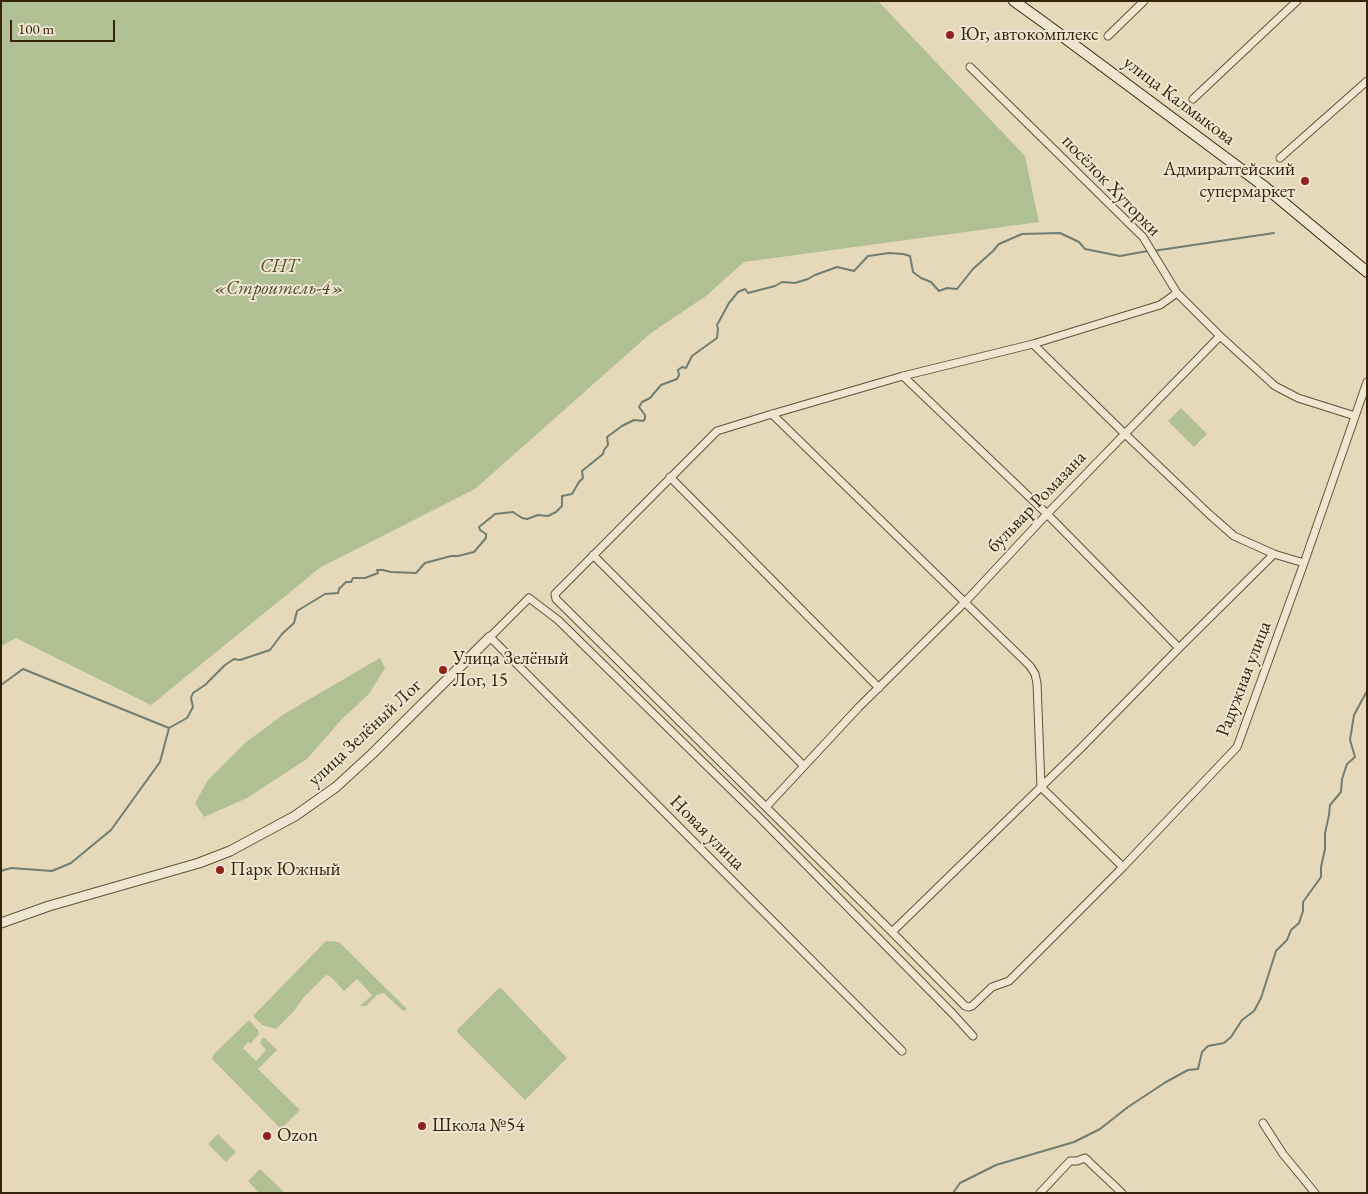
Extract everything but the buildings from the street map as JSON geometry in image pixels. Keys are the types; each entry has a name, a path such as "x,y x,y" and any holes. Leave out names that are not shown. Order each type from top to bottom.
{"main road":[{"name":"улица Калмыкова","path":"1014,1 1265,187 1367,272"}],"street":[{"path":"1108,36 1144,1"},
{"path":"1193,99 1297,1"},
{"name":"посёлок Хуторки","path":"970,67 1143,237 1177,293 1220,336"},
{"path":"1280,158 1367,80"},
{"path":"1177,293 1160,305 1033,344 902,376 717,431 556,592 555,598 892,932 1041,788 1274,554"},
{"path":"1220,336 1275,386 1298,398 1355,416"},
{"name":"бульвар Ромазана","path":"766,807 1220,336"},
{"path":"1033,344 1125,434 1234,536 1274,554 1304,563"},
{"path":"902,376 1047,514 1179,648"},
{"name":"Радужная улица","path":"892,932 961,1003 969,1007 992,987 1009,981 1123,867 1237,747 1367,382"},
{"path":"772,414 1030,666 1037,683 1041,788 1123,867"},
{"path":"670,477 879,688"},
{"path":"593,555 804,766"},
{"name":"улица Зелёный Лог","path":"1,923 49,906 199,863 230,851 294,816 336,787 372,754 529,598 558,620 759,817 946,1006 973,1036"},
{"name":"Новая улица","path":"490,637 902,1051"},
{"path":"1263,1123 1283,1154 1315,1193"},
{"path":"1040,1193 1070,1161 1085,1158 1122,1193"}],"green space":[{"name":"СНТ «Строитель-4»","path":"1,1 878,1 1025,156 1039,222 744,262 706,296 651,333 475,489 321,567 151,705 16,638 1,646"},
{"path":"1181,408 1207,434 1194,447 1168,421"},
{"path":"380,658 385,668 369,694 343,718 307,759 247,798 204,817 195,803 208,780 245,743 284,714"},
{"path":"326,941 339,942 407,1009 405,1011 402,1010 384,993 377,995 366,1006 360,1006 372,995 357,979 344,991 331,977 326,975 276,1029 262,1025 253,1016"},
{"path":"499,988 567,1058 525,1100 457,1032"},
{"path":"249,1020 258,1030 259,1034 250,1044 248,1042 243,1048 256,1061 266,1050 260,1043 262,1038 265,1038 277,1050 258,1069 300,1110 281,1129 212,1059 214,1054"},
{"path":"218,1134 236,1152 226,1162 208,1144"},
{"path":"260,1169 283,1191 281,1193 259,1193 248,1181"}],"waterway":[{"path":"1,871 11,868 52,871 71,863 111,830 160,762 169,728 187,718 193,707 191,698 193,693 205,685 225,665 234,659 240,660 270,650 282,634 294,623 297,611 325,594 338,593 339,589 346,582 351,582 353,578 365,578 378,573 377,570 416,573 425,563 474,552 486,538 486,534 479,527 495,514 513,512 527,519 538,515 548,516 556,512 562,506 562,496 572,494 583,478 582,471 603,454 608,445 607,437 634,420 643,421 645,415 639,407 642,402 650,398 661,385 677,379 679,375 678,370 682,367 686,368 692,356 717,338 717,325 729,303 738,292 745,289 748,293 775,286 782,282 795,283 837,267 854,271 868,256 889,253 910,256 913,272 931,282 939,291 947,288 957,289 973,269 999,244 1022,234 1060,233 1079,242 1085,249 1120,256 1148,251"},
{"path":"1153,251 1274,233"},
{"path":"1,685 23,669 169,728"},
{"path":"953,1193 960,1183 996,1165 1074,1142 1100,1129 1128,1107 1166,1082 1188,1070 1198,1069 1202,1052 1208,1046 1224,1043 1231,1037 1242,1020 1254,1011 1261,998 1276,951 1287,940 1291,930 1299,923 1303,911 1303,902 1321,877 1330,805 1341,792 1342,779 1347,764 1355,757 1350,740 1354,715 1367,691"}],"place":[{"name":"Юг, автокомплекс","path":"950,35"},
{"name":"Адмиралтейский супермаркет","path":"1305,181"},
{"name":"Улица Зелёный Лог, 15","path":"443,670"},
{"name":"Парк Южный","path":"220,870"},
{"name":"Школа №54","path":"422,1126"},
{"name":"Ozon","path":"267,1136"}]}
